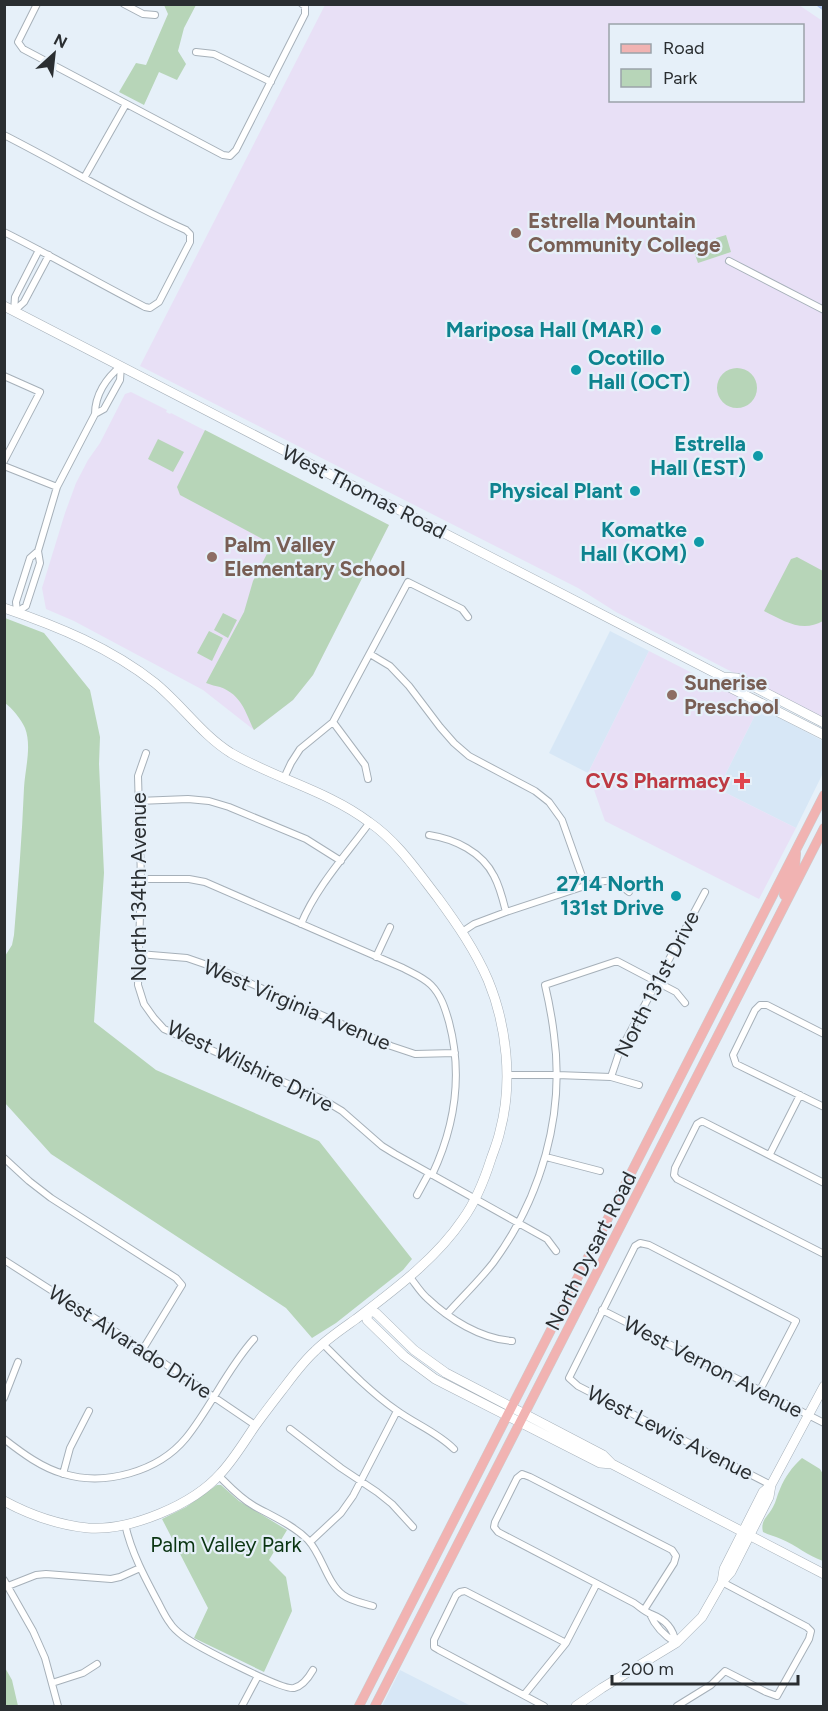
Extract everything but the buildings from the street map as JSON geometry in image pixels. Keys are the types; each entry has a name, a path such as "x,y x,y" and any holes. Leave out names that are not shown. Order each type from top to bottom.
{"main road":[{"name":"North Dysart Road","path":"359,1707 824,795"},
{"name":"North Dysart Road","path":"375,1707 824,828"},
{"path":"787,898 784,890 795,866 797,848"}],"street":[{"path":"37,4 18,42 23,49 223,155 230,156 236,150 305,14 304,5"},
{"path":"124,4 143,14 155,15"},
{"path":"196,52 214,54 271,82"},
{"path":"84,177 126,104"},
{"path":"4,135 120,198 186,230 190,234 190,242 159,302 150,308 75,271 4,232"},
{"path":"14,311 15,297 39,250"},
{"path":"14,311 24,302 49,255"},
{"path":"729,261 824,310"},
{"name":"West Thomas Road","path":"4,306 723,677 737,678 824,723"},
{"path":"17,612 26,606 40,563 38,551 57,487 95,414 95,402 109,375 121,366"},
{"path":"95,414 104,410 120,381 121,366"},
{"path":"4,376 40,392 4,460"},
{"path":"4,466 57,487"},
{"path":"17,612 16,602 30,558 38,551"},
{"path":"284,778 300,749 333,722 408,582 462,609 468,617"},
{"path":"4,608 30,616 69,633 122,660 159,686 226,750 330,798 370,822 397,845 462,932 483,969 494,998 506,1051 507,1076 501,1130 483,1184 462,1220 429,1259 323,1344 300,1366 219,1476 178,1506 147,1519 125,1524 90,1528 66,1524 44,1519 4,1501"},
{"path":"370,654 390,666 409,686 454,743 469,756 535,790 549,802 562,820 585,885"},
{"name":"West Thomas Road","path":"723,677 731,688 824,735"},
{"path":"333,722 365,765 368,779"},
{"name":"North 134th Avenue","path":"146,753 138,776 141,879 138,985 144,1004 154,1018"},
{"path":"138,801 188,799 209,801 306,839 341,861"},
{"path":"301,924 313,898 370,822"},
{"path":"429,835 446,838 461,845 486,864 494,875 506,912"},
{"path":"141,879 189,879 205,882 419,976 430,984 441,998 445,1008 455,1053 456,1075 453,1113 447,1138 417,1195"},
{"path":"462,932 474,924 585,885 612,881 618,882 629,892"},
{"name":"North 131st Drive","path":"611,1077 619,1053 705,892"},
{"path":"376,957 390,927"},
{"name":"West Virginia Avenue","path":"139,954 187,958 216,968 391,1046 415,1054 455,1053"},
{"path":"447,1314 492,1264 518,1223 538,1183 546,1157 555,1107 557,1075 555,1036 545,985 617,961 676,992 685,1003"},
{"path":"824,1034 767,1005 760,1005 755,1010 733,1055 736,1064 824,1107"},
{"name":"West Wilshire Drive","path":"154,1018 164,1029 322,1099 342,1111 382,1146 547,1239 556,1251"},
{"path":"507,1076 611,1077 639,1085"},
{"path":"770,1154 800,1095"},
{"path":"824,1183 702,1121 697,1124 674,1174 677,1179 824,1254"},
{"path":"546,1157 600,1171"},
{"path":"4,1158 51,1198 176,1278 182,1285 143,1349"},
{"path":"602,1310 635,1246 640,1243 649,1245 796,1321 760,1390"},
{"name":"West Alvarado Drive","path":"4,1260 143,1349 255,1425"},
{"path":"409,1276 425,1296 447,1314 481,1334 499,1340 512,1341"},
{"path":"368,1310 368,1320 395,1348 414,1365 455,1390 522,1418 600,1463 612,1464 824,1574"},
{"name":"West Lewis Avenue","path":"602,1310 569,1378 578,1386 771,1485"},
{"name":"West Vernon Avenue","path":"602,1310 824,1424"},
{"path":"4,1439 38,1463 63,1474 80,1478 97,1478 129,1473 156,1462 175,1449 185,1438 242,1352 254,1339"},
{"path":"323,1344 371,1390 397,1411 444,1439 454,1449"},
{"path":"4,1398 18,1362"},
{"path":"576,1707 602,1688 676,1643 702,1617 722,1582 731,1572 763,1492 771,1485 824,1386"},
{"path":"63,1474 70,1448 89,1411"},
{"path":"310,1542 341,1513 353,1496 397,1411"},
{"path":"290,1429 392,1504 413,1527"},
{"path":"647,1612 674,1563 676,1556 672,1550 540,1482 522,1474 517,1478 495,1522 494,1527 498,1532 647,1612 658,1616 673,1630 676,1643"},
{"path":"219,1476 241,1497 288,1525 310,1542 341,1594 373,1606"},
{"path":"125,1524 140,1568 170,1623 184,1636 283,1687 295,1688 314,1670"},
{"path":"58,1707 45,1658 33,1631 6,1583 46,1574 111,1579 140,1568"},
{"path":"677,1707 711,1684 725,1671 777,1696 809,1639 811,1631 807,1627 722,1582"},
{"path":"524,1695 566,1643 596,1585"},
{"path":"544,1707 435,1647 434,1640 456,1595 465,1591 566,1643"},
{"path":"52,1683 83,1673 97,1664"},
{"path":"242,1707 258,1676"}],"shaded area":[{"name":"Estrella Mountain Community College","path":"325,5 799,5 824,22 823,719 616,612 578,588 140,366"},
{"name":"Palm Valley Elementary School","path":"131,392 389,525 313,675 293,700 254,730 203,690 74,621 46,609 42,588 76,483 125,394"},
{"path":"610,631 649,651 588,773 549,753"},
{"path":"649,651 759,707 718,789 796,828 759,899 605,821 588,773"},
{"path":"759,707 823,741 823,773 796,828 718,789"},
{"path":"400,1670 471,1706 382,1706"}],"green space":[{"path":"164,5 196,5 184,28 178,51 186,64 177,80 159,72 144,105 119,92 136,63 146,65 168,14"},
{"path":"726,235 731,252 698,263 692,246 705,242 706,246 717,242 716,238"},
{"path":"737,368 751,374 757,388 751,402 737,408 723,402 717,388 723,374"},
{"path":"205,430 389,525 313,675 293,700 254,730 238,699 227,690 206,683 244,612 253,581 272,544 180,495 177,487"},
{"path":"158,439 184,452 173,472 148,459"},
{"path":"797,557 823,571 823,621 808,626 793,624 764,611 791,559"},
{"path":"223,613 237,620 228,638 214,630"},
{"path":"5,618 44,633 90,690 100,737 104,873 94,1022 156,1070 319,1141 412,1259 403,1270 336,1323 312,1338 286,1308 51,1154 5,1103 5,956 12,945 14,935 28,750 25,728 5,703"},
{"path":"209,631 223,638 212,661 197,653"},
{"path":"802,1458 820,1469 823,1474 823,1561 786,1541 763,1532 762,1528 784,1480"},
{"name":"Palm Valley Park","path":"217,1485 221,1485 239,1501 287,1530 269,1560 286,1577 292,1611 264,1672 194,1638 208,1608 162,1519 186,1507"},
{"path":"4,1666 12,1680 18,1706 5,1706"}],"waterway":[{"path":"820,4 824,7"}],"place":[{"name":"Estrella Mountain Community College","path":"516,233"},
{"name":"Mariposa Hall (MAR)","path":"656,330"},
{"name":"Ocotillo Hall (OCT)","path":"576,370"},
{"name":"Estrella Hall (EST)","path":"758,456"},
{"name":"Physical Plant","path":"635,491"},
{"name":"Komatke Hall (KOM)","path":"699,542"},
{"name":"Palm Valley Elementary School","path":"212,557"},
{"name":"Sunerise Preschool","path":"672,695"},
{"name":"CVS Pharmacy","path":"742,781"},
{"name":"2714 North 131st Drive","path":"676,896"}]}
